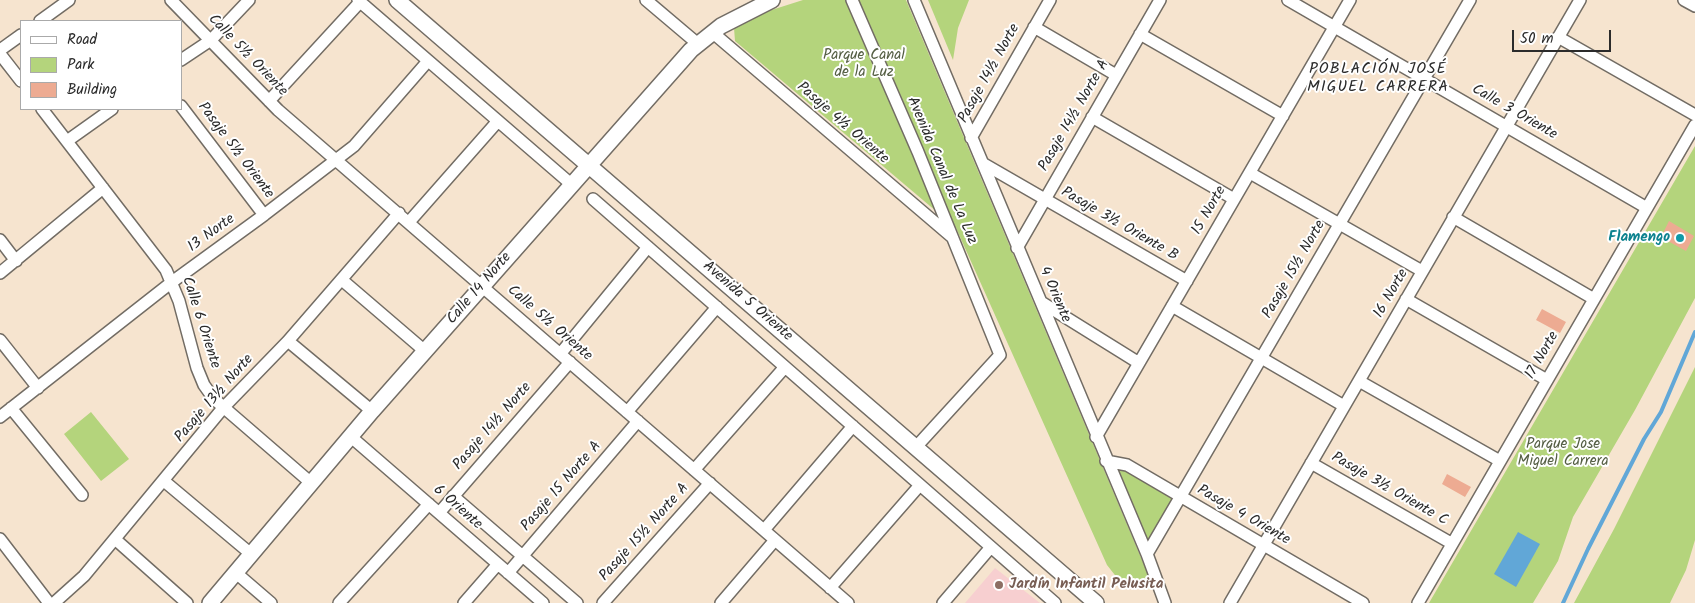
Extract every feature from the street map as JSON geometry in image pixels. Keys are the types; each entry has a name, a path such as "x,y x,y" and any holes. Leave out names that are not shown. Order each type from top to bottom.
{"street":[{"path":"41,20 69,0"},
{"name":"Calle 5½ Oriente","path":"171,0 269,101 561,353 844,602"},
{"path":"182,59 211,40 249,0"},
{"name":"Avenida 5 Oriente","path":"397,0 1096,603"},
{"path":"646,0 698,44"},
{"name":"Calle 14 Norte","path":"210,603 350,436 426,352 571,184 698,44 738,15 772,0"},
{"name":"Avenida Canal de La Luz","path":"852,0 1000,354 916,447"},
{"name":"4 Oriente","path":"914,0 971,138 984,164 1106,461 1147,554 1165,603"},
{"name":"Pasaje 14½ Norte","path":"971,138 1050,0"},
{"name":"Pasaje 14½ Norte A","path":"1017,248 1160,0"},
{"name":"Calle 3 Oriente","path":"1288,0 1647,208"},
{"name":"15 Norte","path":"1096,437 1350,0"},
{"name":"Pasaje 15½ Norte","path":"1147,554 1470,0"},
{"name":"16 Norte","path":"1230,603 1580,0"},
{"path":"1684,0 1695,6"},
{"path":"269,101 359,1 571,184"},
{"path":"1034,27 1116,75"},
{"name":"Pasaje 4½ Oriente","path":"712,32 953,238"},
{"path":"1140,34 1283,116"},
{"path":"20,36 0,52 20,80"},
{"path":"1558,37 1695,115"},
{"name":"13 Norte","path":"0,417 172,282 354,146 428,61"},
{"name":"Pasaje 5½ Oriente","path":"182,107 264,215"},
{"name":"Calle 6 Oriente","path":"43,110 160,261 172,282 197,368 204,385 223,408 310,482"},
{"path":"67,141 111,110"},
{"path":"1092,117 1234,199"},
{"path":"409,222 498,121"},
{"name":"17 Norte","path":"1418,603 1451,543 1695,125"},
{"name":"Pasaje 3½ Oriente B","path":"984,164 1187,282"},
{"path":"1250,173 1422,271"},
{"path":"0,273 103,188"},
{"path":"593,199 1055,603"},
{"name":"Pasaje 13½ Norte","path":"54,603 76,586 116,540 223,408 288,341 398,213"},
{"path":"1453,217 1594,299"},
{"path":"0,240 16,261"},
{"path":"561,353 648,247"},
{"path":"342,280 426,352"},
{"path":"1406,300 1547,380"},
{"path":"1041,302 1139,363"},
{"path":"1172,306 1344,406"},
{"path":"627,412 717,307"},
{"path":"0,340 38,388"},
{"path":"288,341 372,411"},
{"name":"Pasaje 14½ Norte","path":"439,513 570,362"},
{"name":"Pasaje 15½ Norte A","path":"694,470 785,367"},
{"path":"1359,381 1500,461"},
{"path":"11,408 82,495"},
{"name":"Pasaje 15 Norte A","path":"508,573 638,421"},
{"path":"764,530 853,426"},
{"name":"6 Oriente","path":"350,436 544,603"},
{"name":"Pasaje 4 Oriente","path":"1106,461 1127,465 1363,603"},
{"name":"Pasaje 3½ Oriente C","path":"1311,463 1451,543"},
{"path":"164,481 251,554"},
{"name":"Pasaje 15½ Norte A","path":"603,603 710,483"},
{"path":"830,588 920,485"},
{"name":"6 Oriente","path":"453,496 577,603"},
{"path":"339,603 429,504"},
{"path":"0,539 49,603"},
{"path":"116,540 187,603"},
{"path":"721,603 775,540"},
{"path":"944,603 991,547"},
{"path":"464,603 498,564"},
{"path":"235,572 271,603"}],"shaded area":[{"name":"Jardín Infantil Pelusita","path":"995,568 1040,603 965,603"}],"green space":[{"name":"Parque Canal de la Luz","path":"803,0 906,0 1150,579 1150,589 1125,584 1118,579 1107,565 956,228 735,41 734,28 759,14"},
{"path":"928,0 969,0 958,28 953,60"},
{"name":"Parque Jose Miguel Carrera","path":"1695,146 1695,298 1635,410 1573,517 1558,561 1533,603 1429,603"},
{"path":"1695,367 1695,540 1686,570 1670,603 1574,603 1614,529"},
{"path":"91,412 129,459 101,481 64,434"},
{"path":"1120,468 1172,497 1173,501 1150,541 1147,542 1117,472"}],"water":[{"path":"1518,532 1540,544 1516,587 1494,574"}],"building":[{"name":"Flamengo","path":"1669,221 1694,236 1686,251 1666,240 1668,236 1663,233"},
{"path":"1542,309 1566,322 1560,333 1536,320"},
{"path":"1447,474 1471,487 1465,497 1442,484"}],"waterway":[{"path":"1563,603 1644,439 1661,412 1695,332"}],"place":[{"name":"Flamengo","path":"1680,238"},
{"name":"Jardín Infantil Pelusita","path":"999,585"}],"district":[{"name":"POBLACIÓN JOSÉ MIGUEL CARRERA","path":"1378,79"}]}
